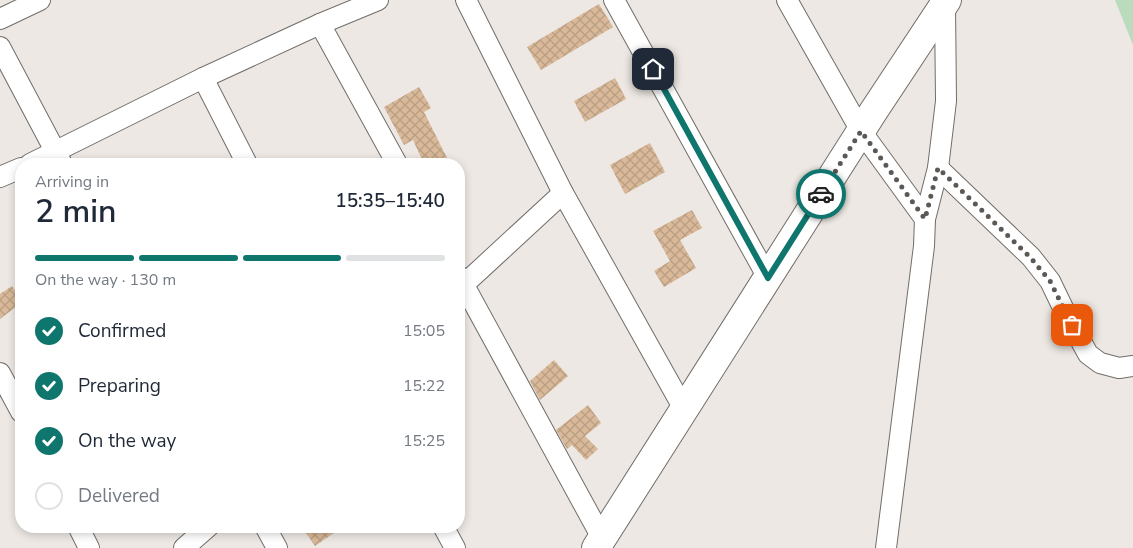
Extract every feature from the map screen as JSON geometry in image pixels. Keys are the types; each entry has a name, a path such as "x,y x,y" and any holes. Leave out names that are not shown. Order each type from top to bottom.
{"street":[{"path":"0,18 40,0"},
{"path":"0,47 59,158 203,78 320,24 378,0"},
{"path":"466,0 563,193 684,409"},
{"path":"614,0 768,278"},
{"path":"787,0 861,131 925,219"},
{"path":"465,292 599,543 945,2"},
{"path":"886,548 924,246 925,219 938,168 946,101 945,2"},
{"path":"320,24 394,158"},
{"path":"203,78 244,158"},
{"path":"938,168 1030,257 1050,281 1088,354 1100,363 1119,368 1133,366"},
{"path":"0,177 15,171"},
{"path":"465,279 563,193"},
{"path":"0,373 15,401"},
{"path":"82,533 89,548"},
{"path":"184,548 201,533"},
{"path":"268,533 276,548"},
{"path":"447,533 455,548"}],"green space":[{"path":"1115,0 1133,0 1133,45"}],"building":[{"path":"599,4 613,27 541,70 527,47"},
{"path":"615,78 626,99 585,122 574,101"},
{"path":"419,87 431,108 424,112 447,158 421,158 413,140 404,145 384,107"},
{"path":"650,143 665,172 625,194 610,165"},
{"path":"692,210 702,228 680,240 696,268 664,287 654,271 670,261 653,231"},
{"path":"12,286 15,290 15,308 0,319 0,294"},
{"path":"554,360 568,376 540,400 530,381"},
{"path":"588,405 601,423 585,436 598,449 586,460 572,445 567,449 556,430"},
{"path":"306,533 334,533 315,546"}],"way so far":[{"path":"821,194 861,131 925,219 938,168 1030,257 1050,281 1072,325"}],"route":[{"path":"653,69 768,278 821,194"}]}
